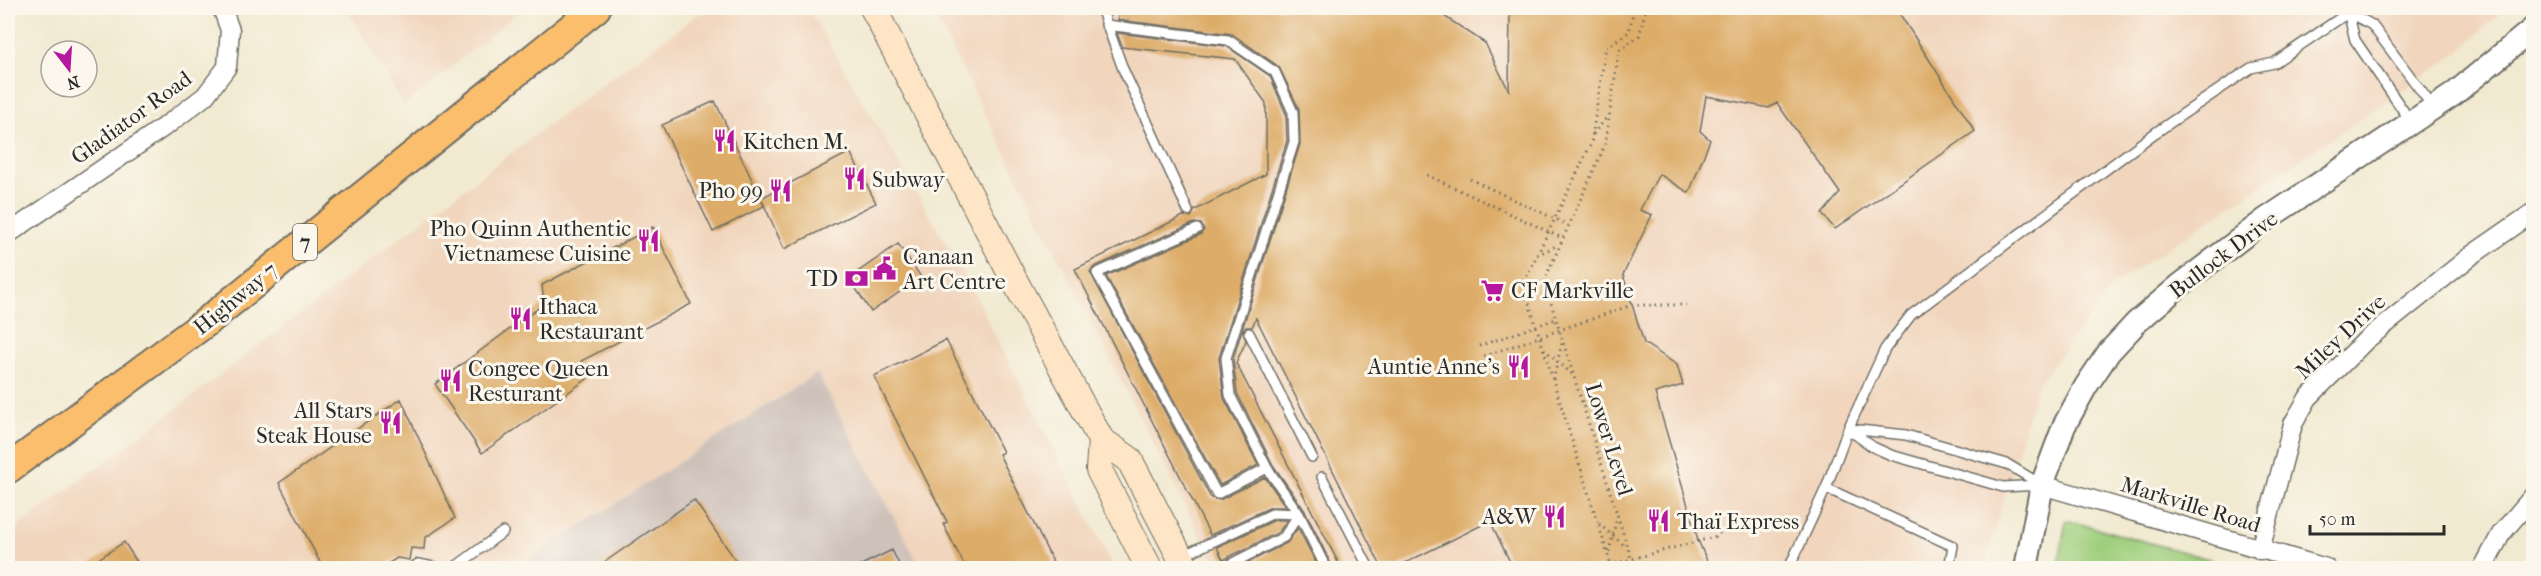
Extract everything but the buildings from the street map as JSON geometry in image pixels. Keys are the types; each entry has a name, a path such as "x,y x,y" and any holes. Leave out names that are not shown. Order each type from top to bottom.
{"main road":[{"name":"Highway 7","path":"8,469 205,323 596,8"},
{"path":"873,8 1012,276 1101,440 1129,459 1175,565"},
{"path":"1101,440 1100,470 1149,568"}],"street":[{"name":"Gladiator Road","path":"8,234 205,96 227,67 230,30 222,8"},
{"name":"Bullock Drive","path":"2026,568 2042,484 2064,426 2086,386 2109,352 2137,322 2179,286 2265,220 2434,107 2488,68 2534,28"},
{"name":"Miley Drive","path":"2260,550 2293,424 2308,398 2366,340 2472,255 2534,212"},
{"name":"Markville Road","path":"2042,484 2326,568"},
{"path":"2483,568 2501,534 2534,495"}],"lane":[{"path":"1101,8 1123,69 1188,211"},
{"path":"2352,10 2373,25 2434,107"},
{"path":"2352,10 2355,40 2411,122"},
{"path":"1789,568 1885,349 1911,315 2160,130 2251,68 2274,63 2352,10"},
{"path":"1106,25 1228,40 1275,72 1293,112 1294,142 1226,358 1230,395 1267,468 1299,514 1325,568"},
{"path":"1197,229 1097,273 1217,494 1267,468"},
{"path":"1249,333 1312,457"},
{"path":"1848,429 1873,447 1891,455 2003,487 2042,484"},
{"path":"1848,429 1906,435 2007,465 2042,484"},
{"path":"1322,477 1369,568"},
{"path":"1826,488 1953,546 1948,568"},
{"path":"1175,565 1274,513 1299,514"},
{"path":"1223,568 1284,537 1299,514"},
{"path":"454,568 503,532"},
{"path":"412,568 418,564 439,568"}],"path":[{"path":"1612,567 1523,284 1591,144 1606,47 1629,32 1634,8"},
{"name":"Lower Level","path":"1634,568 1544,281 1605,145 1619,50 1639,36 1646,8"},
{"path":"1592,135 1609,115"},
{"path":"1427,175 1562,238"},
{"path":"1470,179 1568,225"},
{"path":"1537,255 1559,245"},
{"path":"1484,356 1632,305 1686,305"},
{"path":"1479,346 1556,319"},
{"path":"1553,380 1563,341"},
{"path":"1543,348 1573,375"},
{"path":"1608,554 1617,516"},
{"path":"1598,568 1612,567 1714,537 1744,516"},
{"path":"1598,523 1627,547"}],"shaded area":[{"path":"347,8 523,8 404,106"},
{"path":"707,8 808,8 965,276 1114,568 921,568 816,373 516,568 8,568 8,534 593,91"},
{"path":"931,8 2505,8 2457,54 2113,285 2037,385 1984,568 1217,568"},
{"path":"817,373 921,568 516,568"}],"green space":[{"path":"2066,520 2242,568 2058,568"}],"place":[{"name":"Kitchen M.","path":"725,141"},
{"name":"Subway","path":"854,179"},
{"name":"Pho 99","path":"781,190"},
{"name":"Pho Quinn Authentic Vietnamese Cuisine","path":"649,241"},
{"name":"Canaan Art Centre","path":"885,269"},
{"name":"TD","path":"856,278"},
{"name":"CF Markville","path":"1493,290"},
{"name":"Ithaca Restaurant","path":"521,319"},
{"name":"Auntie Anne's","path":"1518,366"},
{"name":"Congee Queen Resturant","path":"450,381"},
{"name":"All Stars Steak House","path":"390,423"},
{"name":"A&W","path":"1554,516"},
{"name":"Thaï Express","path":"1659,521"}]}
